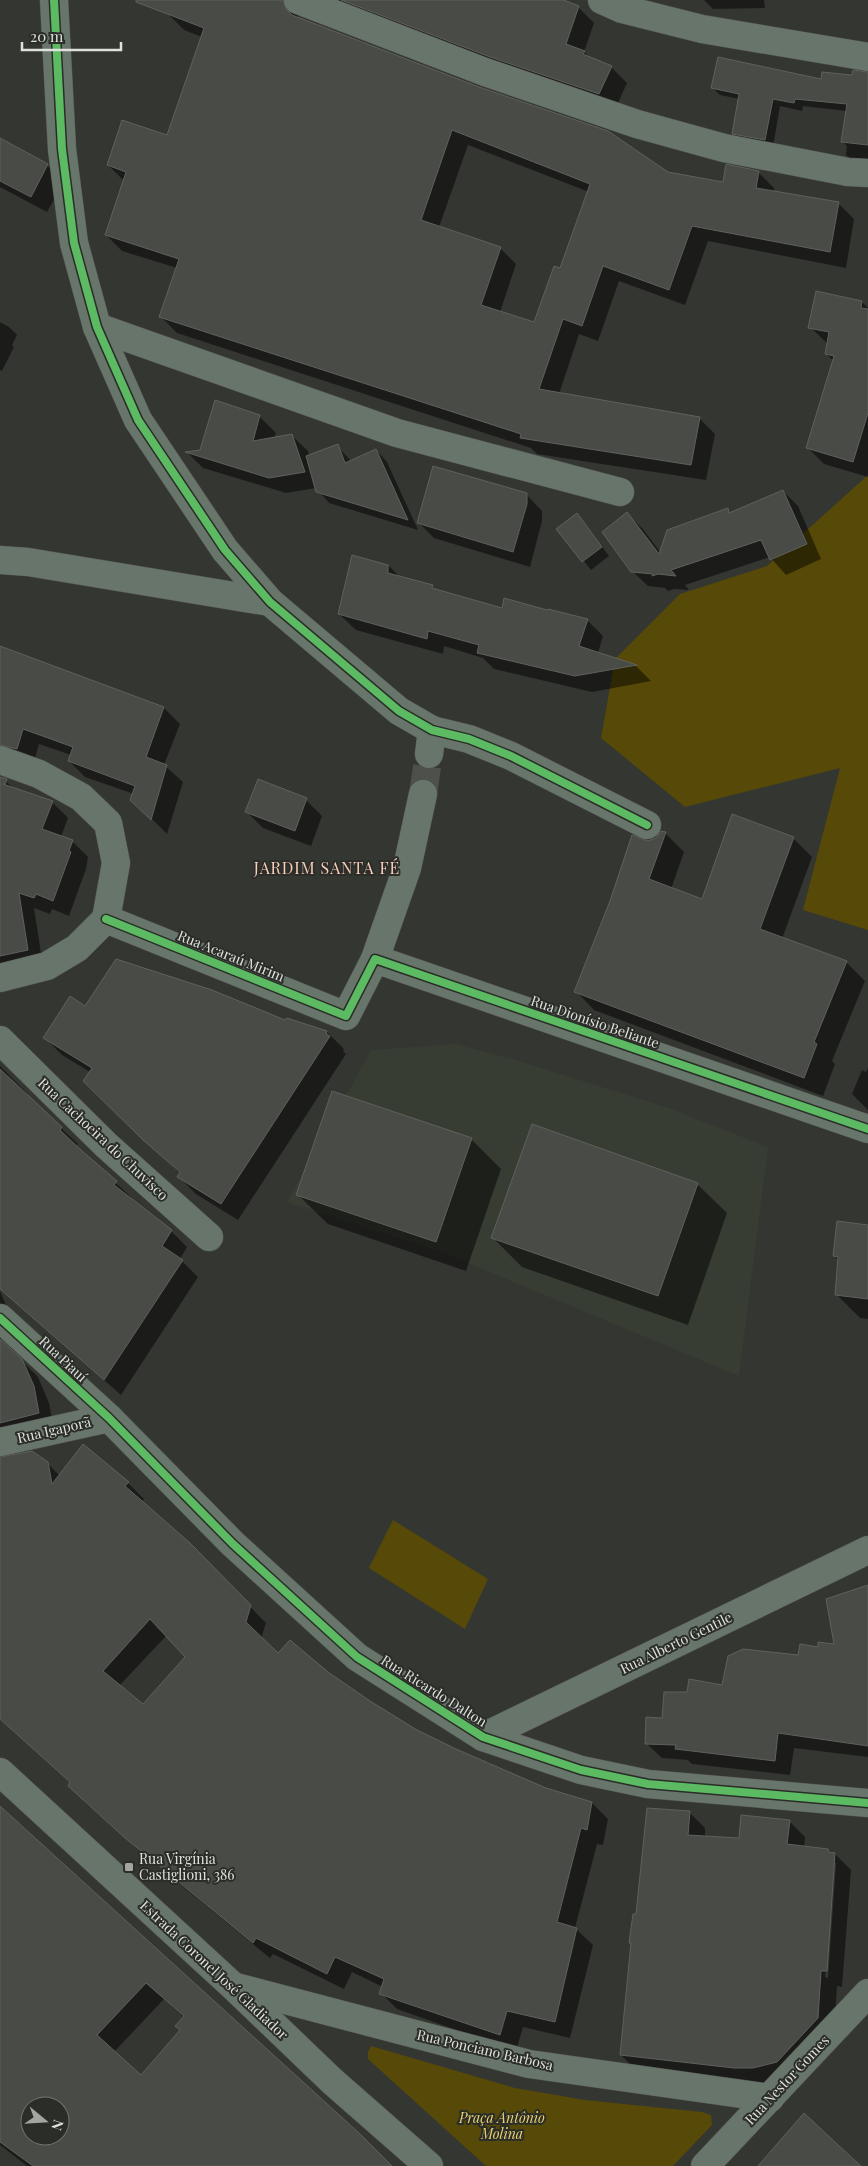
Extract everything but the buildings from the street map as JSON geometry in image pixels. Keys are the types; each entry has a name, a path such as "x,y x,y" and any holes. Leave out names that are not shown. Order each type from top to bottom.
{"street":[{"path":"54,0 62,149 74,243 98,327 138,420 225,550 270,602 399,711 430,742 469,739 511,756 647,825"},
{"path":"298,0 485,72 637,124 724,148 848,172 868,174"},
{"path":"602,0 622,8 702,29 868,57"},
{"path":"98,327 397,433 620,492"},
{"path":"0,560 28,562 270,602"},
{"path":"0,760 39,774 81,797 108,822 116,863 106,918 77,948 47,966 0,978"},
{"path":"375,959 407,868 423,794"},
{"name":"Rua Acaraú Mirim","path":"106,918 346,1016 375,959"},
{"name":"Rua Dionísio Beliante","path":"375,959 868,1129"},
{"name":"Rua Cachoeira do Chuvisco","path":"0,1040 106,1145 209,1237"},
{"name":"Rua Piauí","path":"0,1318 109,1418"},
{"name":"Rua Igaporã","path":"0,1442 109,1418"},
{"name":"Rua Ricardo Dalton","path":"109,1418 234,1544 357,1657 483,1737 582,1770 648,1784 868,1803"},
{"name":"Rua Alberto Gentile","path":"483,1737 868,1550"},
{"name":"Estrada Coronel José Gladiador","path":"0,1772 234,1987 332,2081 429,2166"},
{"name":"Rua Ponciano Barbosa","path":"234,1987 529,2064 770,2098"},
{"name":"Rua Nestor Gomes","path":"705,2166 868,1993"}],"shaded area":[{"path":"456,1044 516,1060 669,1108 768,1147 739,1376 439,1251 287,1202 371,1050"}],"green space":[{"path":"868,475 868,930 803,910 840,768 685,807 601,738 615,659 680,594 767,566"},
{"path":"393,1520 488,1579 465,1629 369,1568"},
{"name":"Praça Antônio Molina","path":"371,2046 515,2088 585,2100 702,2112 711,2115 712,2125 673,2166 486,2166 368,2059 368,2052"}],"tunnel":[{"path":"423,794 429,754"}],"cycle path":[{"path":"54,0 62,149 74,243 97,327 138,420 225,550 270,602 399,711 432,730 469,739 511,756 647,825"},
{"path":"106,919 346,1016 375,959 868,1129"},
{"path":"0,1318 109,1418 233,1544 357,1657 483,1737 581,1770 648,1784 868,1803"}],"place":[{"name":"Rua Virgínia Castiglioni, 386","path":"129,1867"}],"district":[{"name":"JARDIM SANTA FÉ","path":"327,868"}]}
